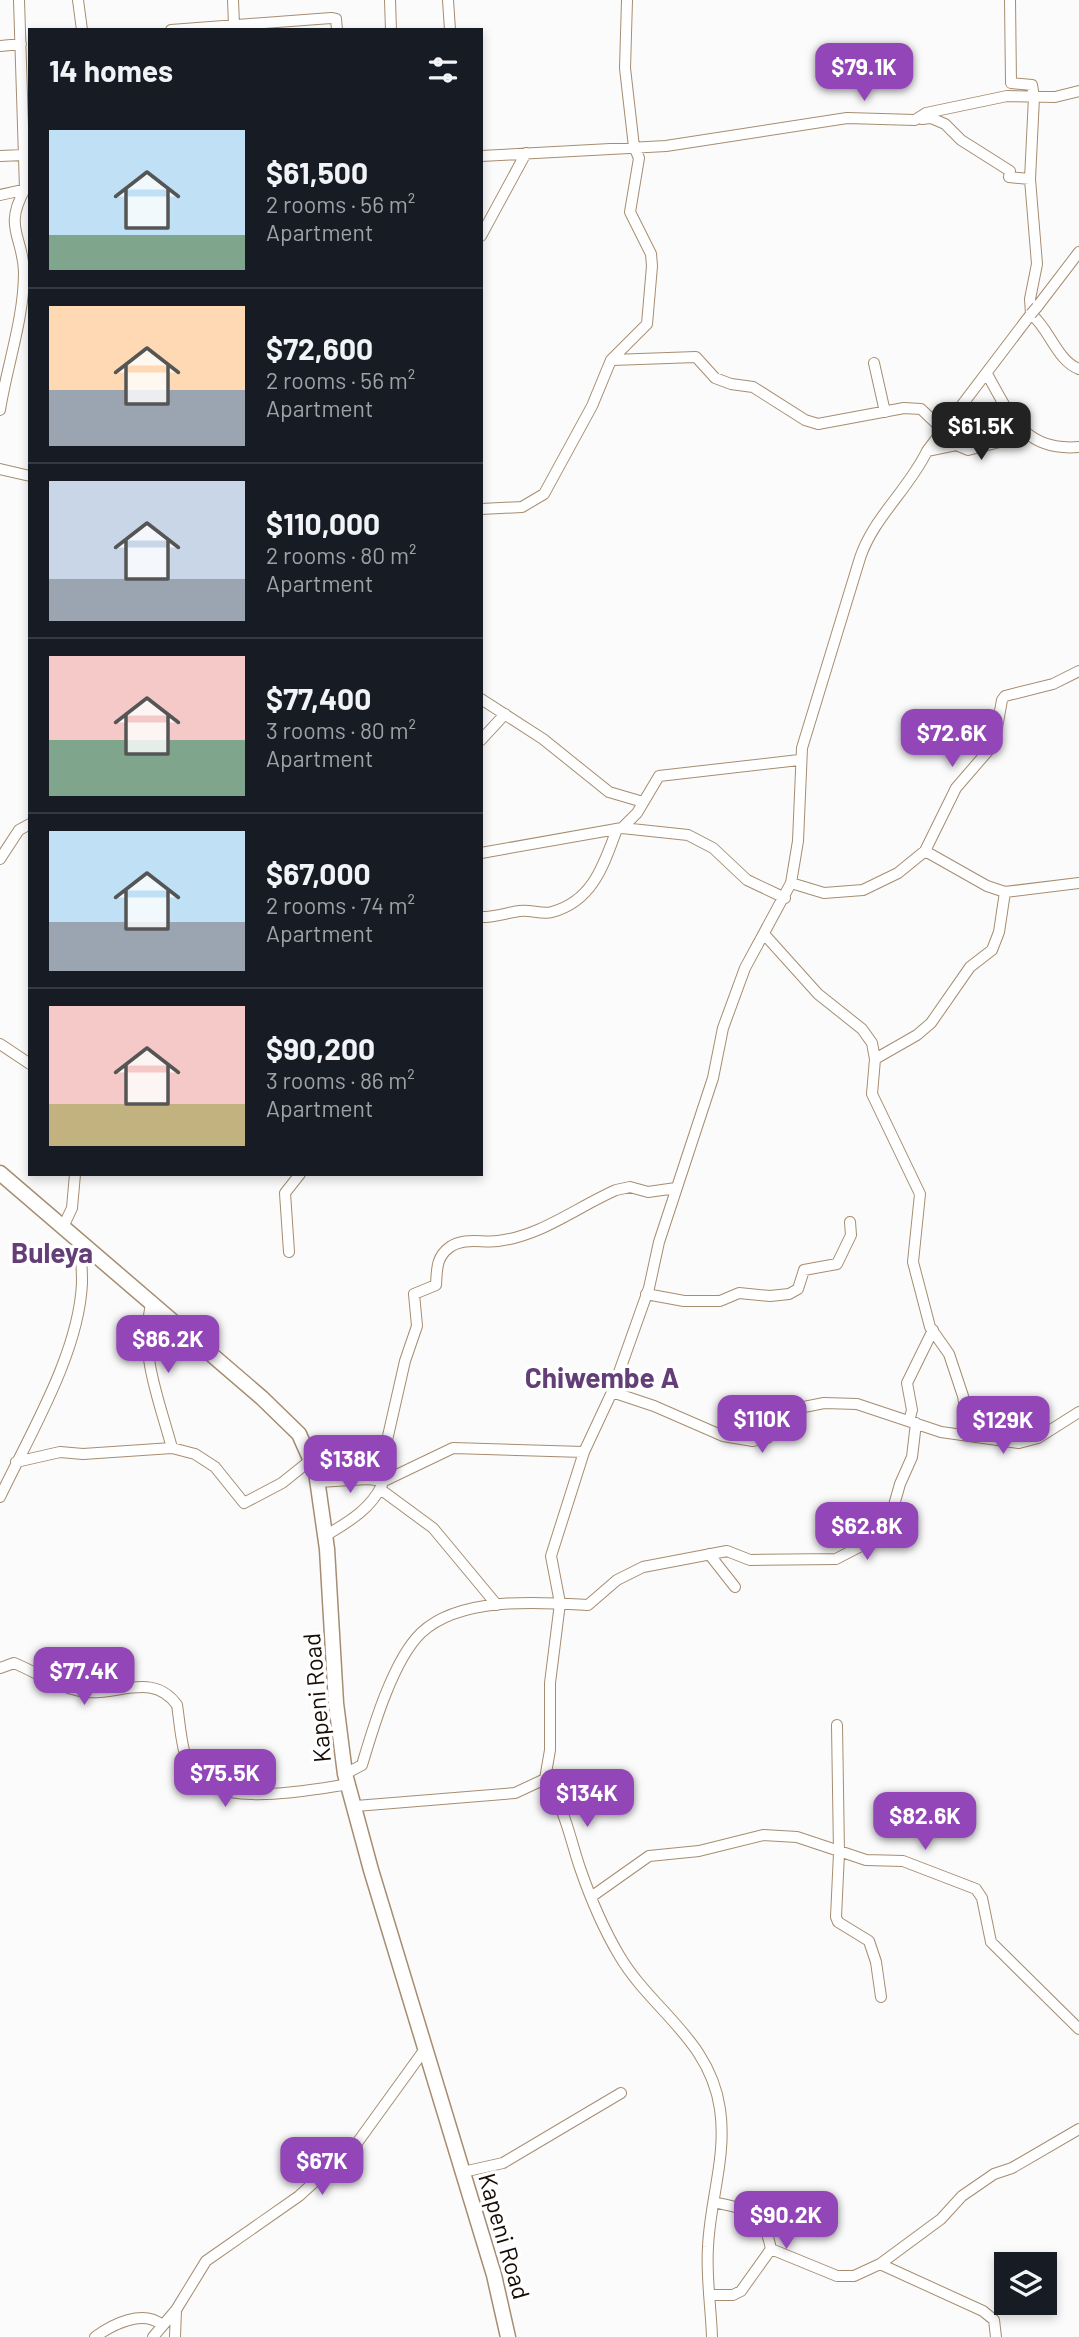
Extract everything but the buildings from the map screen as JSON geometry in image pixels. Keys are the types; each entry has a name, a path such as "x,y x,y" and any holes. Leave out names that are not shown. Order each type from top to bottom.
{"main road":[{"name":"Kapeni Road","path":"0,1173 152,1301 284,1418 299,1434 312,1459 325,1536 340,1741 347,1779 371,1870 494,2275 508,2337"}],"street":[{"path":"0,410 19,317 23,268 14,225 16,208 27,189 24,155 26,93 19,0"},
{"path":"78,0 82,28"},
{"path":"233,0 234,26"},
{"path":"390,0 391,28"},
{"path":"448,0 450,28"},
{"path":"483,509 522,507 544,494 592,406 611,360 641,331 649,316 651,254 631,212 639,158 634,147 625,68 627,0"},
{"path":"1010,0 1011,83 1032,85 1034,97 1030,179 1037,264 1030,299 1033,312 1067,362 1079,369"},
{"path":"202,28 291,26 331,18 335,19 337,28"},
{"path":"0,46 21,44"},
{"path":"915,120 926,113 1007,96 1055,97 1079,91"},
{"path":"483,156 634,147 751,135 847,118 931,118 945,124 961,140 1010,171 1009,177 1030,179"},
{"path":"483,232 526,153"},
{"path":"0,156 24,155"},
{"path":"0,195 27,189"},
{"path":"712,2337 708,2247 723,2144 720,2106 704,2062 683,2030 639,1983 619,1956 591,1897 565,1813 545,1779 550,1750 550,1683 560,1603 551,1556 584,1452 612,1392 646,1294 676,1188 713,1078 723,1028 745,968 791,883 798,841 799,760 866,540 915,477 927,451 1079,252"},
{"path":"611,360 696,357 715,377 731,384 752,387 805,420 818,424 885,412 921,409 944,431"},
{"path":"874,363 885,412"},
{"path":"987,374 1012,419 1027,435 1048,445 1079,447"},
{"path":"927,451 956,445 968,450 1027,435"},
{"path":"0,469 28,476"},
{"path":"791,883 824,892 863,890 898,873 925,851 956,788 994,744 1005,696 1063,680 1079,671"},
{"path":"483,700 543,739 609,792 643,802"},
{"path":"483,738 505,714"},
{"path":"483,853 620,828 632,822 657,778 662,775 799,760"},
{"path":"0,859 19,830 28,825"},
{"path":"620,828 699,838 747,880 785,898"},
{"path":"483,917 504,917 521,910 552,912 575,902 600,874 620,828"},
{"path":"925,851 987,886 1005,892 1079,883"},
{"path":"875,1059 931,1023 970,967 992,950 999,932 1005,892"},
{"path":"765,935 818,994 862,1029 872,1044 875,1059 872,1094 920,1194 913,1262 933,1330 948,1354 963,1395 966,1415 964,1433"},
{"path":"0,1044 28,1063"},
{"path":"63,1227 72,1208 75,1176"},
{"path":"289,1252 285,1193 298,1176"},
{"path":"325,1536 358,1516 380,1484 407,1354 417,1326 414,1294 436,1285 437,1264 444,1252 464,1241 497,1241 536,1232 616,1189 630,1187 648,1192 676,1188"},
{"path":"646,1294 684,1300 720,1301 739,1293 770,1296 793,1293 798,1289 804,1270 837,1264 851,1235 850,1222"},
{"path":"0,1497 65,1356 82,1284 80,1240"},
{"path":"152,1301 145,1334 156,1398 172,1448"},
{"path":"0,1668 14,1663 38,1677 80,1691 121,1690 144,1685 154,1687 177,1705 191,1768 218,1791 241,1795 347,1779 362,1765 399,1668 421,1634 442,1620 497,1605 588,1605 617,1580 636,1570 709,1554 727,1551 750,1560 836,1559 881,1538 886,1533 900,1484 912,1457 912,1409 907,1383 933,1330"},
{"path":"612,1392 735,1440 763,1440 791,1412 817,1404 857,1404 941,1432 1025,1442 1079,1412"},
{"path":"16,1462 60,1452 83,1454 172,1448 195,1454 215,1467 244,1503 282,1483 312,1459"},
{"path":"318,1482 380,1484 453,1448 584,1452"},
{"path":"380,1484 433,1528 497,1605"},
{"path":"709,1554 735,1587"},
{"path":"837,1725 839,1853 836,1917 838,1922 869,1941 876,1962 881,1997"},
{"path":"356,1806 515,1793 545,1779"},
{"path":"591,1897 654,1854 699,1851 754,1837 781,1835 813,1842 866,1860 903,1861 973,1887 982,1898 991,1942 1079,2029"},
{"path":"153,2337 176,2310 206,2261 299,2196 358,2143 425,2049"},
{"path":"463,2172 503,2163 545,2135 599,2108 621,2092"},
{"path":"771,2249 844,2278 880,2264 941,2219 962,2196 994,2174 1012,2168 1079,2129"},
{"path":"709,2295 733,2295 741,2291 771,2249 766,2225 755,2212 714,2202"},
{"path":"880,2264 984,2311 994,2320 996,2337"},
{"path":"175,2337 176,2310"},
{"path":"95,2337 119,2323 132,2320 149,2319 162,2325"}],"district":[{"name":"Buleya","path":"52,1252"},
{"name":"Chiwembe A","path":"602,1377"}]}
